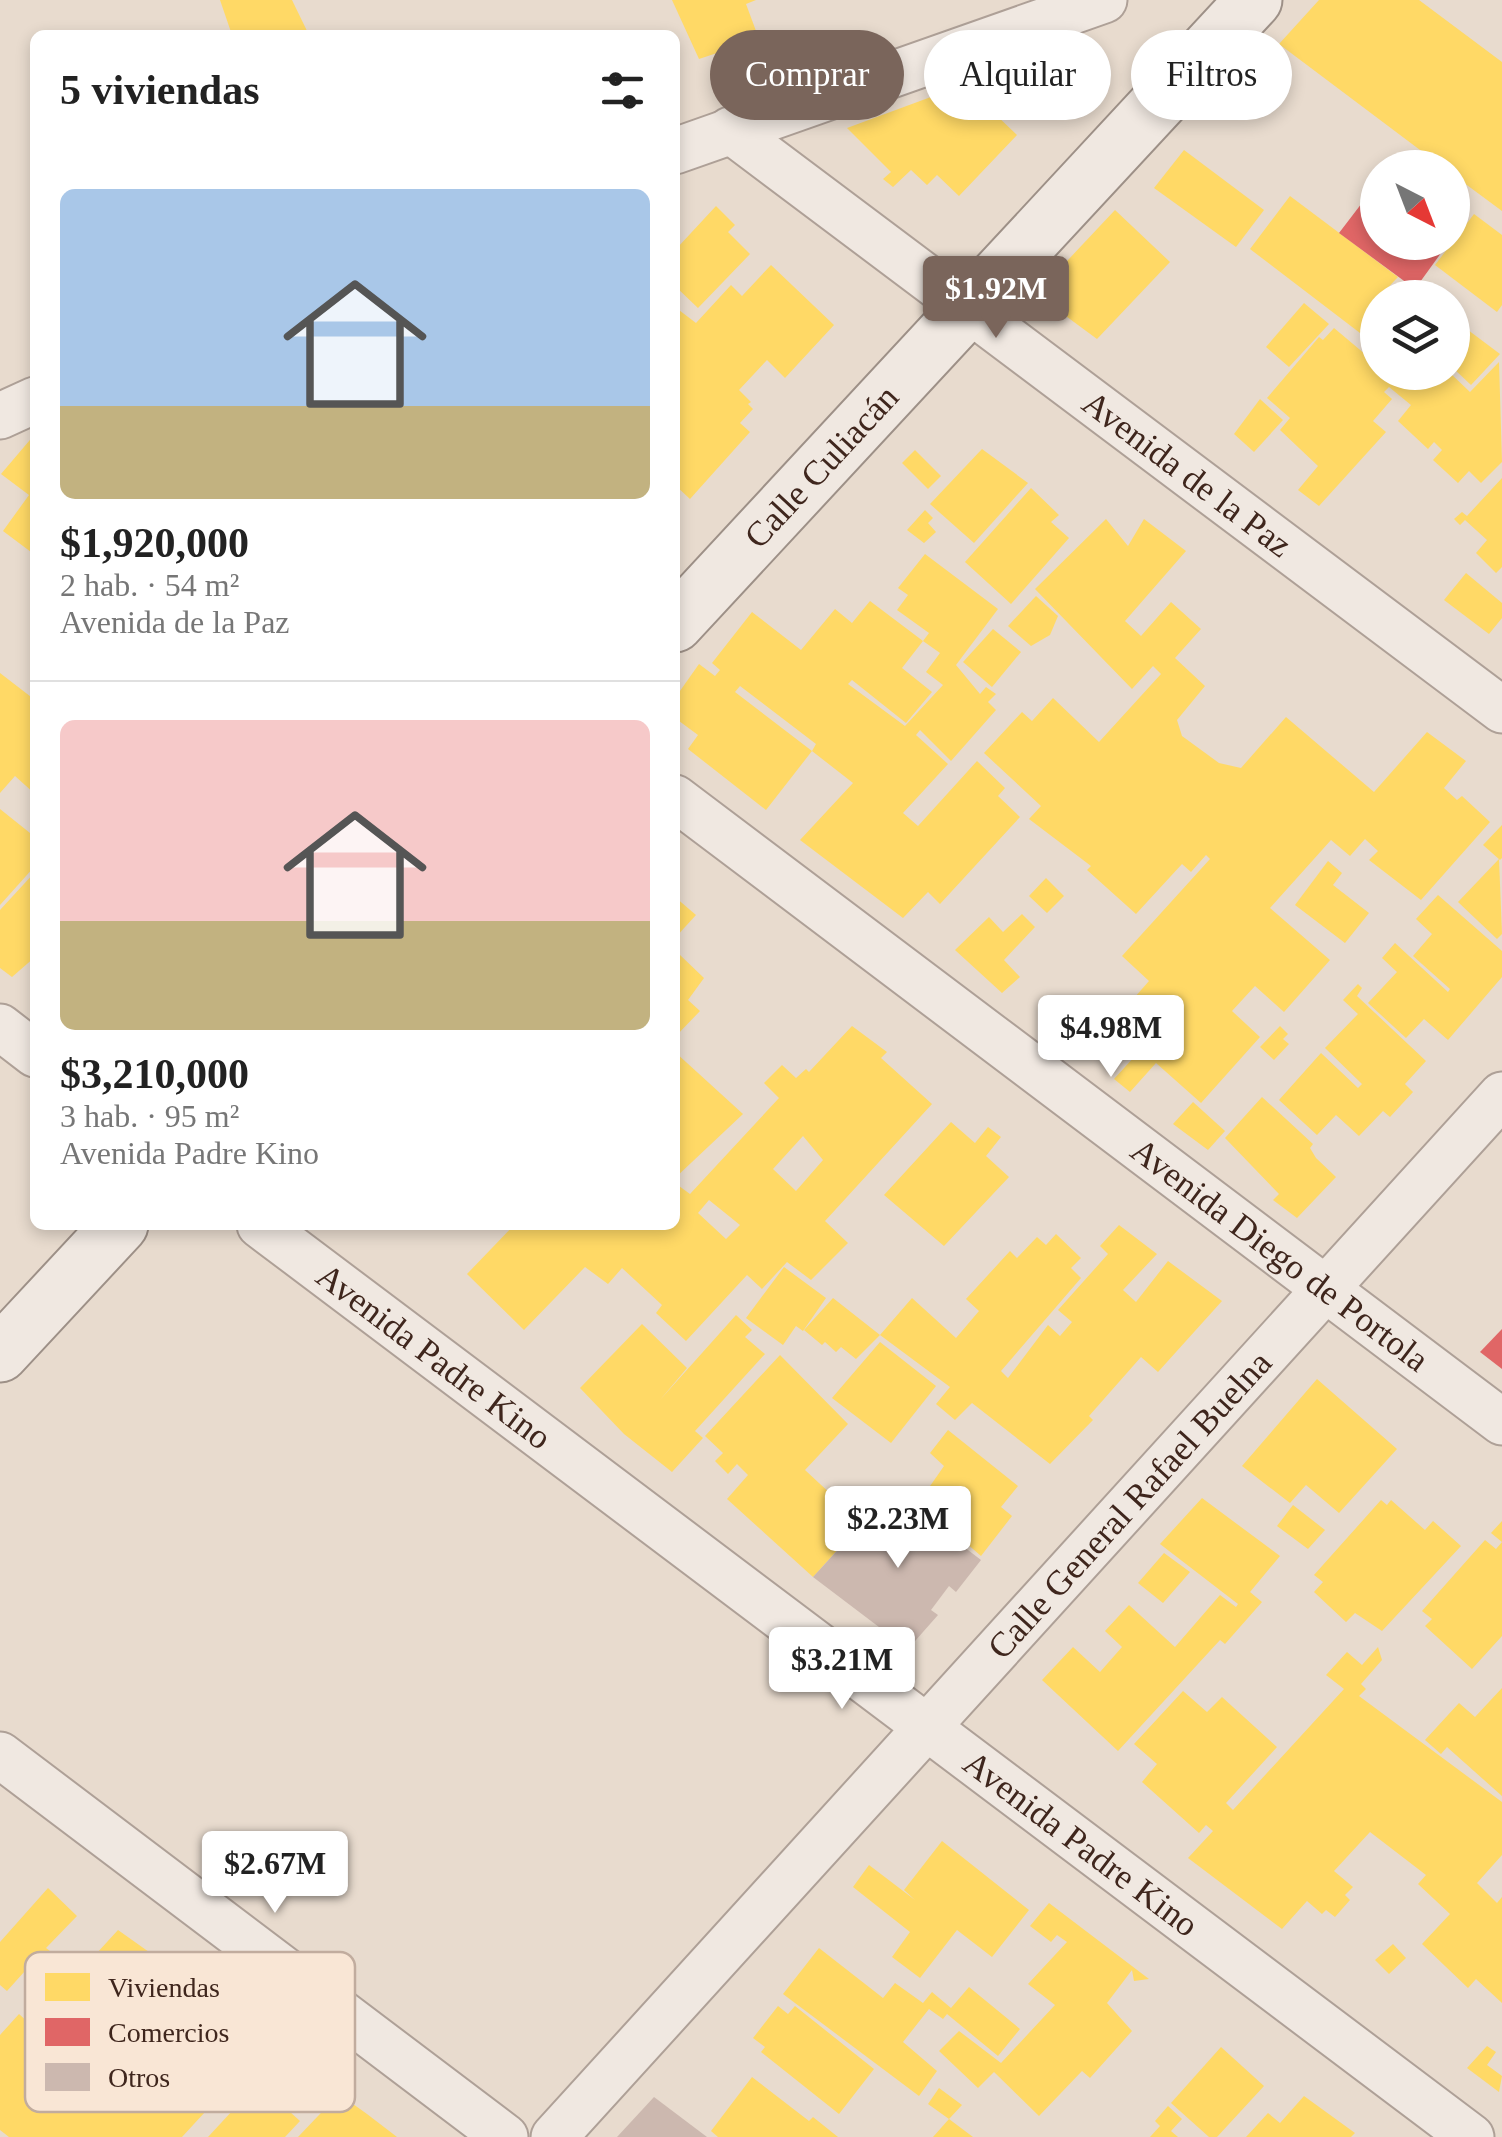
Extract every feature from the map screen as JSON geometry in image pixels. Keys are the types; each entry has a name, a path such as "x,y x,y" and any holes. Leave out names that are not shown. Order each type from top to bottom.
{"street":[{"path":"680,149 1104,0"},
{"name":"Calle Culiacán","path":"680,619 1254,0"},
{"name":"Avenida de la Paz","path":"730,130 1502,710"},
{"path":"0,416 30,402"},
{"name":"Avenida Diego de Portola","path":"680,802 1502,1422"},
{"path":"0,1027 30,1050"},
{"name":"Calle General Rafael Buelna","path":"554,2137 1502,1095"},
{"path":"0,1354 115,1230"},
{"name":"Avenida Padre Kino","path":"267,1230 1472,2137"},
{"path":"0,1755 260,1952"},
{"path":"355,2024 505,2137"}],"building: Viviendas":[{"path":"220,0 292,0 307,30 230,30"},
{"path":"672,0 756,0 746,4 756,30 710,30 710,55 699,59"},
{"path":"1319,0 1419,0 1502,62 1502,211 1470,187 1470,150 1420,150 1292,54 1292,30"},
{"path":"924,100 924,120 1001,120 1017,135 959,196 937,175 927,185 911,170 893,187 883,179 891,172 847,128 869,120 904,120 904,107"},
{"path":"1184,150 1264,210 1236,247 1154,188"},
{"path":"1290,196 1360,248 1360,260 1375,260 1398,277 1360,280 1360,333 1250,249"},
{"path":"716,206 735,225 728,232 750,254 698,308 680,291 680,245"},
{"path":"1115,210 1170,262 1097,339 1036,294"},
{"path":"1474,214 1502,235 1502,305 1497,312 1470,292 1470,280 1455,280 1435,265 1439,260 1470,260 1470,219"},
{"path":"771,265 834,325 785,378 767,360 739,390 753,409 740,423 750,432 690,499 680,490 680,311 696,323 731,285 742,296"},
{"path":"1304,303 1329,324 1289,367 1266,347"},
{"path":"1334,328 1360,350 1360,390 1386,390 1392,399 1373,421 1386,432 1319,506 1298,490 1318,466 1280,430 1290,418 1267,398 1319,337 1323,340"},
{"path":"1470,332 1500,354 1470,384"},
{"path":"1499,362 1502,462 1481,483 1469,471 1458,483 1433,460 1442,450 1434,442 1428,449 1398,421 1411,405 1393,390 1470,392"},
{"path":"1260,399 1283,420 1254,452 1234,434"},
{"path":"30,440 30,551 3,531 29,495 1,474"},
{"path":"982,449 1028,483 974,543 930,504"},
{"path":"915,450 941,476 928,489 902,463"},
{"path":"1502,478 1502,567 1496,573 1476,553 1487,540 1465,520 1460,525 1454,519 1462,512 1467,516"},
{"path":"1031,488 1059,515 1051,522 1069,538 1011,604 965,562"},
{"path":"925,510 933,518 928,523 936,532 924,543 907,530"},
{"path":"1106,519 1128,546 1144,519 1186,551 1125,621 1141,636 1171,602 1201,629 1175,658 1205,686 1177,720 1182,736 1219,763 1241,768 1286,717 1374,792 1427,732 1466,761 1444,788 1457,800 1462,796 1490,822 1421,900 1369,860 1378,851 1365,839 1350,856 1331,840 1270,908 1330,960 1284,1012 1255,986 1232,1011 1260,1037 1201,1103 1156,1063 1130,1092 1114,1079 1157,1032 1127,1006 1149,981 1122,956 1210,859 1206,855 1191,872 1182,864 1136,914 1087,870 1091,866 1029,819 1041,806 984,753 1022,712 1032,721 1053,698 1099,742 1161,674 1153,666 1132,689 1035,589"},
{"path":"925,554 998,609 956,665 980,694 986,687 996,694 988,702 996,710 951,761 920,730 916,735 948,764 903,813 918,826 977,761 1005,788 998,796 1020,817 940,904 928,892 903,918 800,840 853,783 812,751 766,810 688,749 698,735 680,722 680,691 699,664 715,676 720,670 712,663 752,612 801,650 835,609 852,623 870,601 923,641 929,633 897,610 908,595 898,588","holes":["923,641 940,653 926,672 943,685 905,726 848,684 852,680 906,723 932,692 902,668","740,686 816,744 812,751 735,692"]},
{"path":"1466,573 1502,603 1502,618 1489,634 1444,600"},
{"path":"1036,596 1058,616 1050,635 1031,646 1008,626"},
{"path":"993,629 1021,652 992,687 963,662"},
{"path":"0,673 30,696 30,790 15,776 0,793"},
{"path":"0,809 30,833 30,872 0,905"},
{"path":"1502,825 1502,858 1500,860 1483,845"},
{"path":"1499,859 1502,934 1497,939 1458,902"},
{"path":"1328,861 1342,873 1333,885 1369,913 1345,943 1295,905"},
{"path":"30,877 30,961 12,977 0,968 0,910"},
{"path":"1046,878 1064,896 1047,913 1029,896"},
{"path":"1438,895 1502,951 1502,977 1448,1040 1424,1019 1406,1038 1368,1003 1397,972 1382,958 1395,943 1448,992 1450,989 1413,956 1432,934 1416,919"},
{"path":"680,901 696,915 680,933"},
{"path":"1022,914 1035,927 1004,960 1020,977 1002,993 955,950 989,917 1003,932"},
{"path":"680,955 704,978 688,1000 700,1011 680,1032"},
{"path":"1358,984 1362,988 1357,996 1426,1061 1405,1084 1413,1092 1390,1117 1383,1111 1359,1136 1336,1115 1317,1135 1279,1100 1321,1053 1358,1088 1362,1084 1325,1048 1358,1014 1343,1000"},
{"path":"852,1026 887,1052 881,1058 932,1104 825,1221 848,1243 811,1280 787,1262 762,1289 747,1275 686,1341 656,1313 662,1305 622,1268 608,1284 585,1267 524,1330 467,1274 509,1230 680,1230 680,1187 690,1194 779,1098 764,1083 782,1065 796,1078 806,1069 809,1072","holes":["803,1136 823,1160 796,1191 773,1169","709,1200 740,1225 726,1239 698,1213"]},
{"path":"1280,1026 1288,1034 1283,1039 1289,1044 1274,1060 1260,1047"},
{"path":"680,1057 743,1114 680,1173"},
{"path":"1262,1097 1313,1144 1310,1148 1316,1158 1336,1177 1297,1218 1273,1200 1279,1194 1225,1138"},
{"path":"1193,1102 1225,1131 1208,1150 1173,1124"},
{"path":"951,1122 975,1143 988,1127 1001,1137 986,1156 1009,1177 944,1246 884,1195"},
{"path":"1119,1225 1157,1254 1123,1290 1136,1302 1168,1261 1222,1301 1158,1372 1141,1357 1089,1416 1093,1420 1050,1464 972,1403 955,1420 936,1404 950,1387 880,1335 912,1298 956,1338 979,1311 966,1299 1010,1251 1017,1258 1037,1237 1046,1245 1056,1234 1081,1258 1071,1268 1081,1278 1001,1371 1008,1378 1048,1325 1060,1336 1072,1322 1058,1310 1108,1254 1100,1246"},
{"path":"784,1267 826,1298 803,1331 796,1326 783,1345 746,1318"},
{"path":"833,1298 880,1335 856,1359 841,1347 836,1352 825,1342 822,1345 804,1330"},
{"path":"736,1315 752,1330 745,1337 765,1354 695,1431 703,1438 672,1472 624,1434 580,1388 642,1324 687,1368 660,1400"},
{"path":"880,1342 936,1386 891,1443 832,1398"},
{"path":"780,1355 848,1424 805,1470 862,1523 813,1577 727,1499 748,1475 737,1464 728,1474 715,1461 723,1453 705,1436"},
{"path":"1317,1379 1397,1449 1339,1513 1306,1485 1290,1503 1242,1466"},
{"path":"948,1430 1018,1486 1001,1507 1012,1516 981,1556 918,1501 923,1496 918,1492 923,1486 928,1489 944,1466 930,1453"},
{"path":"1202,1498 1280,1556 1250,1592 1262,1602 1225,1644 1220,1640 1118,1751 1042,1680 1073,1647 1100,1672 1122,1647 1105,1631 1129,1605 1175,1647 1220,1595 1236,1607 1238,1604 1160,1544"},
{"path":"1381,1500 1387,1505 1391,1500 1425,1530 1433,1521 1461,1546 1382,1631 1355,1613 1346,1622 1314,1592 1323,1582 1314,1575"},
{"path":"1293,1505 1325,1530 1308,1549 1277,1526"},
{"path":"1502,1521 1502,1542 1491,1533"},
{"path":"1485,1540 1496,1549 1502,1542 1502,1636 1472,1669 1425,1626 1432,1619 1422,1611"},
{"path":"1164,1553 1190,1572 1163,1603 1138,1583"},
{"path":"1378,1647 1382,1660 1361,1684 1366,1689 1359,1696 1502,1802 1502,1855 1477,1883 1497,1903 1502,1897 1502,2003 1476,1979 1468,1988 1422,1944 1450,1914 1418,1884 1426,1875 1370,1832 1334,1871 1353,1887 1345,1895 1350,1900 1335,1917 1326,1910 1322,1914 1307,1901 1282,1929 1188,1858 1213,1831 1206,1825 1199,1833 1142,1782 1157,1764 1134,1744 1183,1691 1207,1712 1222,1697 1277,1747 1226,1803 1233,1810 1344,1689 1326,1675 1347,1652 1362,1665"},
{"path":"1502,1688 1502,1796 1447,1747 1441,1754 1425,1740 1459,1703 1475,1717"},
{"path":"942,1841 1029,1910 992,1957 957,1930 920,1978 892,1957 910,1932 853,1887 869,1865 915,1900 904,1890"},
{"path":"48,1888 77,1916 46,1948 49,1952 25,1952 25,1971 7,1991 0,1985 0,1942"},
{"path":"1049,1903 1149,1979 1134,1981 1132,1970 1107,2003 1132,2031 1090,2078 1082,2071 1039,2116 994,2072 978,2088 939,2051 959,2031 1001,2063 1055,2005 1028,1984 1067,1942 1057,1935 1051,1942 1030,1926"},
{"path":"118,1930 149,1952 98,1952"},
{"path":"1393,1944 1406,1958 1389,1974 1375,1960"},
{"path":"819,1948 883,1998 895,1983 923,2003 932,1992 951,2008 969,1987 1020,2029 998,2056 947,2014 943,2019 929,2009 903,2042 937,2071 919,2096 783,1994"},
{"path":"778,2006 788,2014 795,2006 874,2069 839,2114 761,2052 765,2047 753,2038"},
{"path":"19,2014 25,2020 25,2112 205,2112 182,2137 9,2137 0,2130 0,2035"},
{"path":"1487,2046 1496,2052 1487,2065 1502,2076 1499,2092 1467,2068"},
{"path":"1221,2047 1264,2086 1217,2137 1209,2137 1171,2103"},
{"path":"752,2077 809,2121 813,2117 838,2137 718,2137 711,2131"},
{"path":"939,2088 962,2105 949,2119 928,2104"},
{"path":"1304,2096 1355,2133 1351,2137 1246,2137 1268,2113 1280,2123"},
{"path":"355,2105 397,2137 298,2137 322,2112 355,2112"},
{"path":"1168,2106 1182,2119 1171,2131 1178,2137 1150,2137 1160,2126 1155,2121"},
{"path":"231,2112 290,2112 300,2121 285,2137 208,2137"},
{"path":"949,2119 973,2137 933,2137"}],"building: Comercios":[{"path":"1360,206 1360,248 1339,233"},
{"path":"1376,260 1436,260 1422,280 1403,280"},
{"path":"1502,1329 1502,1369 1480,1352"}],"building: Otros":[{"path":"891,1491 981,1560 956,1592 949,1586 931,1610 938,1615 908,1649 813,1577 854,1532 868,1543 884,1523 871,1513"},
{"path":"654,2097 707,2137 617,2137"}]}
